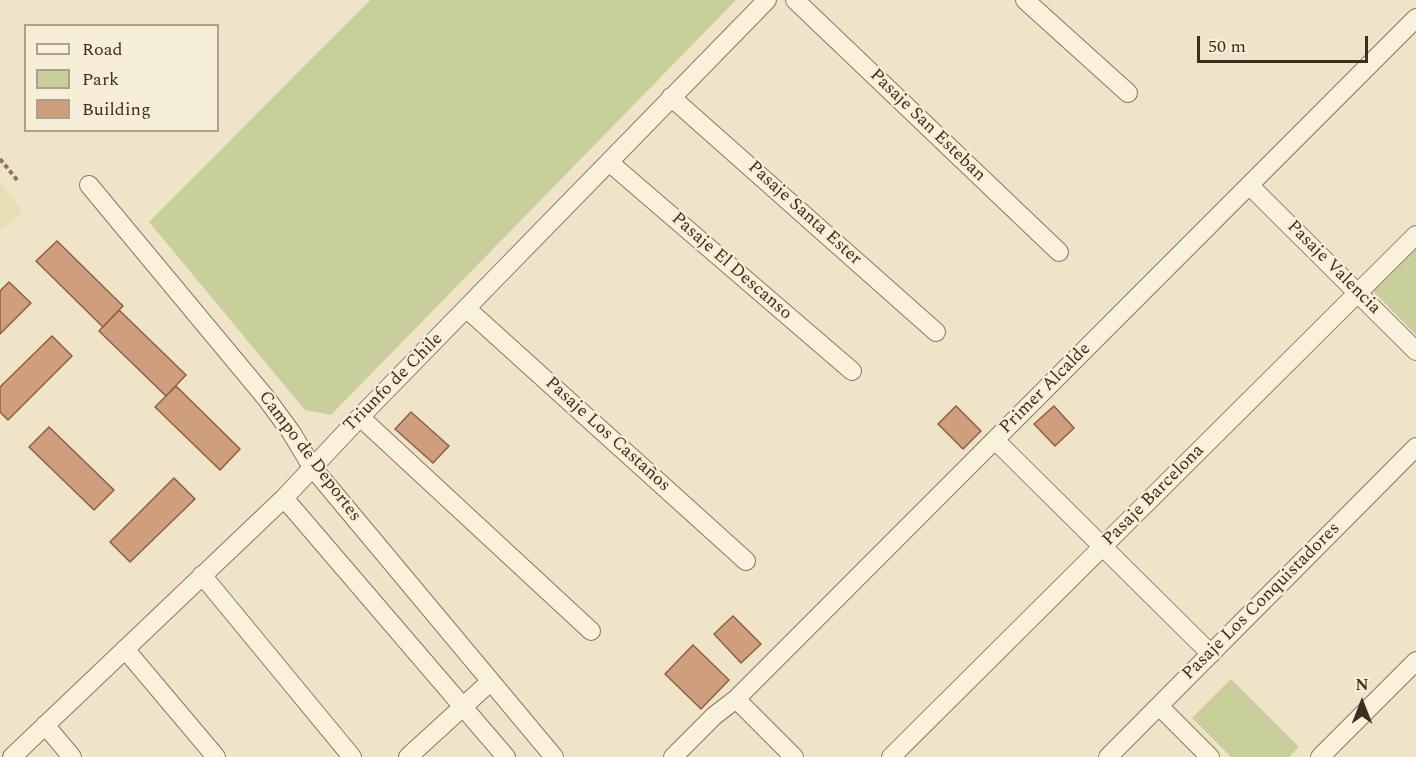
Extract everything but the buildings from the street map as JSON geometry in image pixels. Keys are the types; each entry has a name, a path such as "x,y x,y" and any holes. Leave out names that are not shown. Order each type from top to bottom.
{"street":[{"name":"Triunfo de Chile","path":"12,757 284,498 360,417 767,0"},
{"name":"Pasaje San Esteban","path":"795,0 1059,252"},
{"path":"1025,0 1128,93"},
{"name":"Primer Alcalde","path":"673,757 714,716 736,699 1416,18"},
{"name":"Pasaje Santa Ester","path":"671,97 936,332"},
{"name":"Pasaje El Descanso","path":"610,163 852,371"},
{"name":"Campo de Deportes","path":"88,185 266,398 291,432 312,467 554,757"},
{"name":"Pasaje Valencia","path":"1250,185 1416,351"},
{"name":"Pasaje Barcelona","path":"891,757 1416,235"},
{"name":"Pasaje Los Castaños","path":"467,309 746,561"},
{"path":"360,417 591,632"},
{"path":"995,440 1211,654"},
{"name":"Pasaje Los Conquistadores","path":"1108,757 1416,447"},
{"path":"284,498 506,757"},
{"path":"202,575 352,757"},
{"path":"125,649 216,757"},
{"path":"1320,757 1416,661"},
{"path":"408,757 490,682"},
{"path":"736,699 794,757"},
{"path":"1159,706 1210,757"},
{"path":"45,725 72,757"}],"path":[{"path":"0,159 18,181"}],"shaded area":[{"path":"0,182 23,212 0,231"}],"green space":[{"path":"370,0 736,0 331,415 305,410 149,222"},
{"path":"1416,247 1416,335 1372,290"},
{"path":"1231,679 1299,747 1289,757 1231,757 1192,718"}]}
